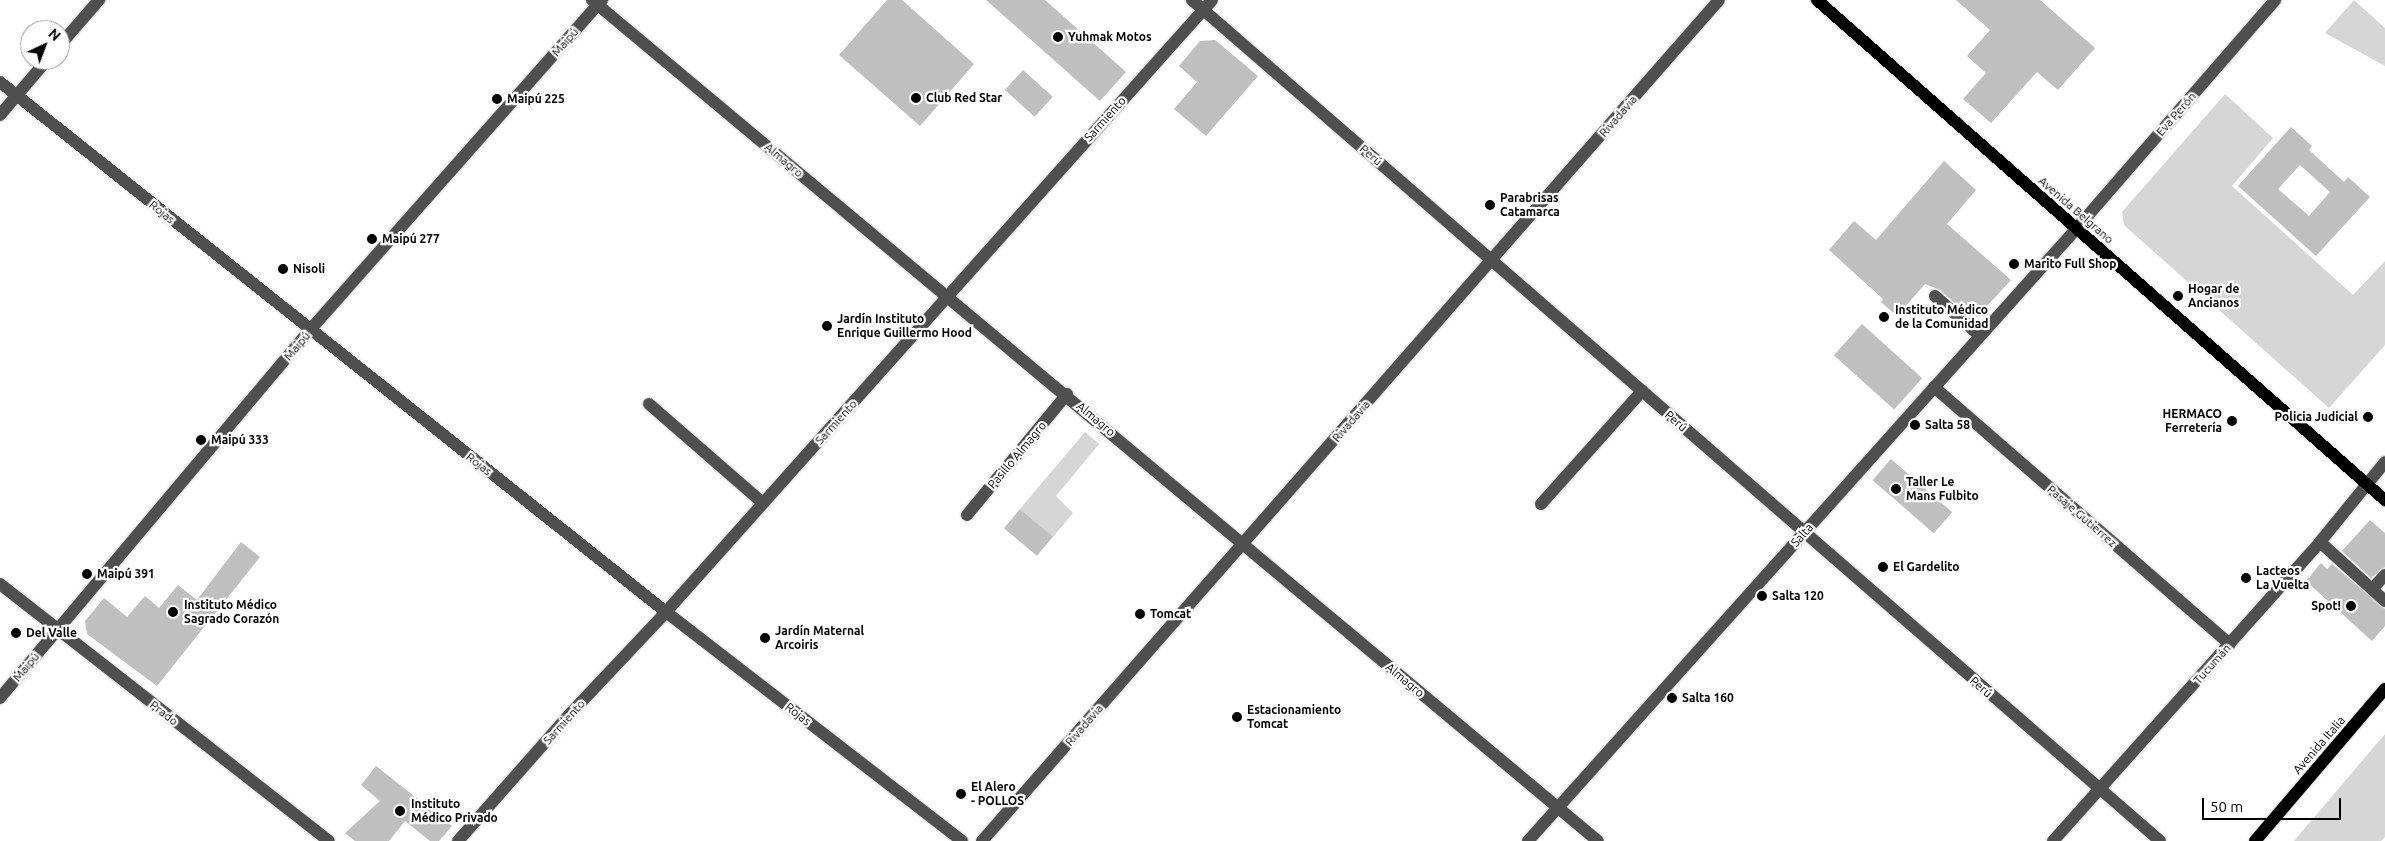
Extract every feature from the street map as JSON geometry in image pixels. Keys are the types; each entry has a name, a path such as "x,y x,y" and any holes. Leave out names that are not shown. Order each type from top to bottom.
{"main road":[{"name":"Avenida Belgrano","path":"1817,0 2385,500"},
{"name":"Avenida Italia","path":"2255,841 2385,689"}],"street":[{"path":"70,33 99,0"},
{"name":"Perú","path":"1192,0 1208,5 1642,391 2160,841"},
{"name":"Rivadavia","path":"982,841 1719,0"},
{"name":"Eva Perón","path":"2076,228 2275,0"},
{"name":"Almagro","path":"597,2 1598,841"},
{"name":"Maipú","path":"0,698 310,330 597,2"},
{"name":"Sarmiento","path":"458,841 569,715 666,612 1208,5"},
{"path":"0,115 38,70"},
{"name":"Rojas","path":"0,82 666,612 962,841"},
{"name":"Salta","path":"1528,841 2076,228"},
{"path":"1935,296 1980,336"},
{"name":"Pasaje Gutierrez","path":"1934,387 2230,644"},
{"path":"1541,504 1642,391"},
{"name":"Pasillo Almagro","path":"967,515 1067,394"},
{"path":"650,404 763,503"},
{"name":"Tucumán","path":"2053,841 2320,542 2385,462"},
{"path":"2320,542 2385,601"},
{"path":"2372,589 2385,575"},
{"name":"Prado","path":"0,584 329,841"}],"shaded area":[{"path":"2354,0 2385,28 2385,66 2325,33"},
{"path":"2225,94 2273,138 2232,186 2353,295 2385,261 2385,345 2329,408 2124,225 2122,212"},
{"path":"1085,432 1099,444 1056,496 1073,513 1053,537 1020,509"},
{"path":"2385,734 2385,837 2381,841 2294,841"}],"building":[{"name":"Club Red Star","path":"887,0 902,0 974,64 920,126 839,55"},
{"name":"Yuhmak Motos","path":"986,0 1045,0 1126,72 1100,101"},
{"path":"1956,0 2040,0 2095,48 2058,90 2037,72 1991,123 1963,99 1986,73 1967,56 1990,30"},
{"path":"1215,40 1258,76 1206,136 1174,109 1197,82 1179,66 1200,41"},
{"path":"1023,70 1053,97 1035,117 1005,90"},
{"path":"2291,127 2312,146 2309,150 2344,182 2348,177 2370,197 2316,256 2238,186","holes":["2300,165 2330,192 2309,216 2278,189"]},
{"path":"1944,161 1976,190 1947,224 2011,280 1974,320 1940,290 1925,284 1897,316 1881,302 1883,299 1829,250 1854,221 1876,240"},
{"path":"1862,324 1922,378 1894,409 1834,355"},
{"path":"1891,459 1952,512 1934,533 1873,480"},
{"path":"1020,509 1053,537 1037,556 1004,528"},
{"path":"2370,520 2385,533 2385,567 2371,578 2342,551"},
{"name":"Instituto Médico Sagrado Corazón","path":"241,542 260,557 157,686 87,634 85,621 104,598 127,617 145,596 159,608 178,585 197,600"},
{"path":"2321,563 2327,569 2332,564 2385,609 2385,626 2372,641 2306,581"},
{"name":"Instituto Médico Privado","path":"376,766 452,826 439,841 430,841 405,821 389,841 355,841 345,833 380,801 361,785"}],"place":[{"name":"Yuhmak Motos","path":"1058,37"},
{"name":"Club Red Star","path":"916,98"},
{"name":"Maipú 225","path":"497,99"},
{"name":"Parabrisas Catamarca","path":"1490,205"},
{"name":"Maipú 277","path":"372,239"},
{"name":"Marito Full Shop","path":"2014,264"},
{"name":"Nisoli","path":"283,269"},
{"name":"Hogar de Ancianos","path":"2178,296"},
{"name":"Instituto Médico de la Comunidad","path":"1884,317"},
{"name":"Jardín Instituto Enrique Guillermo Hood","path":"827,326"},
{"name":"Policia Judicial","path":"2368,417"},
{"name":"HERMACO Ferretería","path":"2232,421"},
{"name":"Salta 58","path":"1915,425"},
{"name":"Maipú 333","path":"201,440"},
{"name":"Taller Le Mans Fulbito","path":"1896,489"},
{"name":"El Gardelito","path":"1883,567"},
{"name":"Maipú 391","path":"87,574"},
{"name":"Lacteos La Vuelta","path":"2246,578"},
{"name":"Salta 120","path":"1762,596"},
{"name":"Spot!","path":"2351,606"},
{"name":"Instituto Médico Sagrado Corazón","path":"173,612"},
{"name":"Tomcat","path":"1140,614"},
{"name":"Del Valle","path":"16,633"},
{"name":"Jardín Maternal Arcoiris","path":"765,638"},
{"name":"Salta 160","path":"1672,698"},
{"name":"Estacionamiento Tomcat","path":"1237,717"},
{"name":"El Alero - POLLOS","path":"961,794"},
{"name":"Instituto Médico Privado","path":"400,811"}]}
